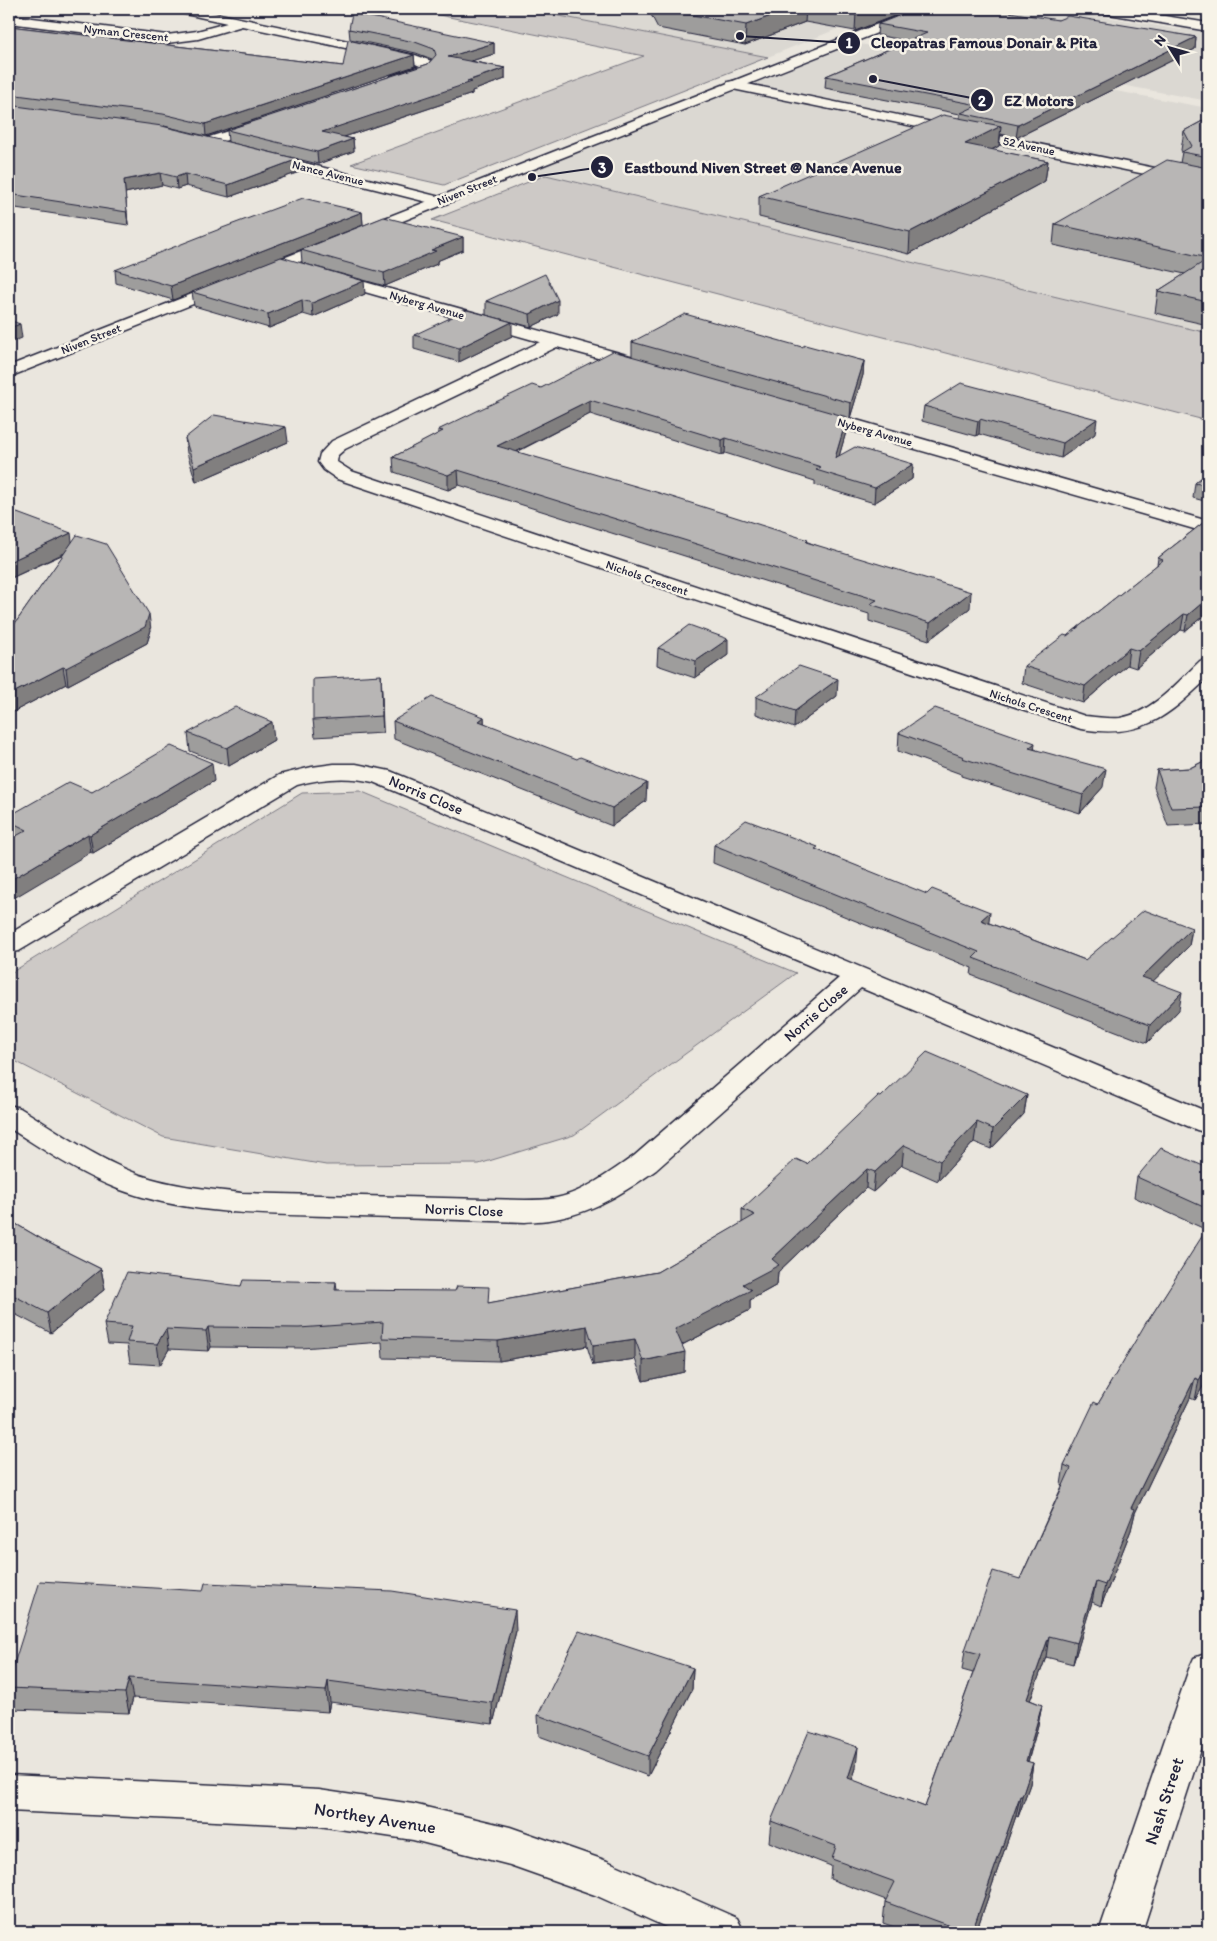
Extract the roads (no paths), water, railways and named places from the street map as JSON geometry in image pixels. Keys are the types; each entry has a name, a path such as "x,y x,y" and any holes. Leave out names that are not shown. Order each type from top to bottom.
{"street":[{"name":"Nyman Crescent","path":"180,9 415,59 429,65 423,70 386,82"},
{"name":"Niven Street","path":"9,372 926,9"},
{"path":"1103,9 1208,27"},
{"name":"Nyman Crescent","path":"9,19 167,38 198,35 242,22"},
{"name":"52 Avenue","path":"732,85 1208,183"},
{"path":"208,142 273,120"},
{"name":"Nance Avenue","path":"191,138 439,201"},
{"name":"Nyberg Avenue","path":"282,264 657,370"},
{"name":"Nichols Crescent","path":"555,340 346,441 328,454 326,459 328,464 344,475 448,511 1081,722 1120,725 1139,720 1160,708 1208,666"},
{"name":"Nyberg Avenue","path":"798,410 1208,526"},
{"name":"Norris Close","path":"9,945 271,788 288,780 309,774 347,769 381,776 1208,1124"},
{"name":"Norris Close","path":"9,1114 101,1169 129,1182 162,1192 198,1199 241,1203 505,1212 559,1208 590,1197 616,1183 644,1163 858,976"},
{"name":"Nash Street","path":"1120,1932 1208,1669"},
{"name":"Northey Avenue","path":"9,1793 319,1808 413,1822 510,1846 607,1880 722,1932"}],"place":[{"name":"Cleopatras Famous Donair & Pita","path":"740,36"},
{"name":"EZ Motors","path":"873,79"},
{"name":"Eastbound Niven Street @ Nance Avenue","path":"532,177"}]}
